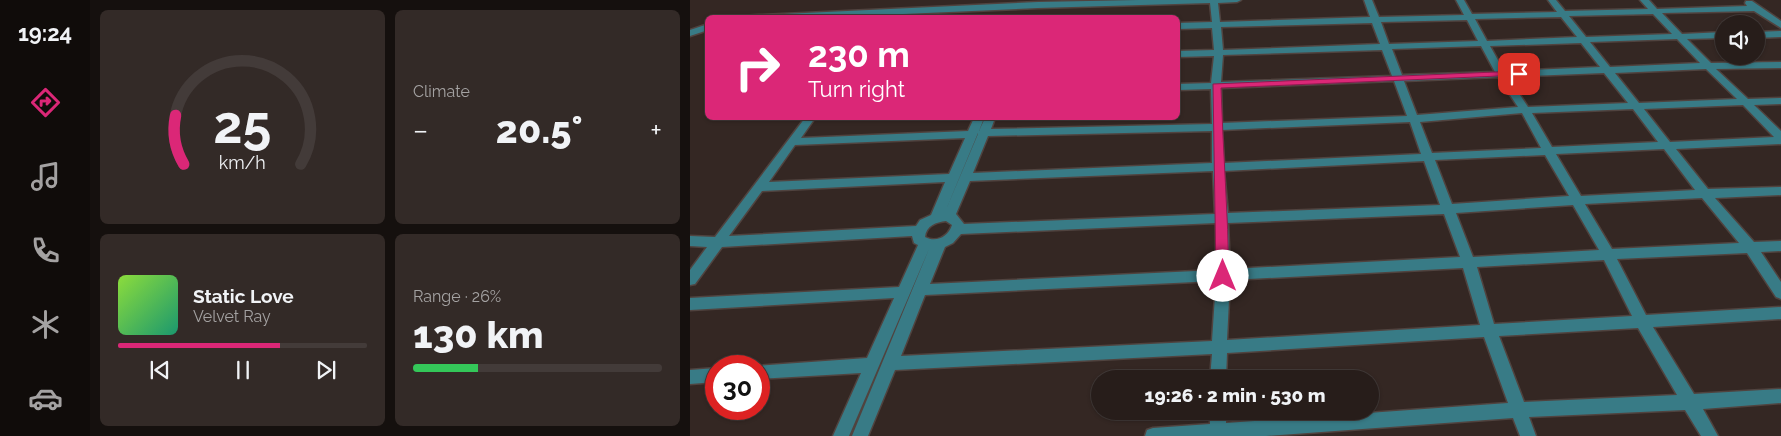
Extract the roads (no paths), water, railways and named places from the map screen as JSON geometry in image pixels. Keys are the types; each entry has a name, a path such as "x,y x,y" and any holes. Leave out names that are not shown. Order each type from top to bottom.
{"street":[{"path":"890,14 900,0"},
{"path":"1214,0 1219,53 1216,86 1223,276 1218,370"},
{"path":"853,15 1034,3 1237,0"},
{"path":"1368,0 1468,261 1489,330 1528,436"},
{"path":"1460,0 1501,74 1608,254 1642,322 1710,436"},
{"path":"1552,0 1751,248 1781,293"},
{"path":"1644,0 1781,139"},
{"path":"1745,0 1781,25"},
{"path":"1025,15 1034,3"},
{"path":"1180,26 1756,8"},
{"path":"1766,14 1781,13"},
{"path":"690,33 705,28"},
{"path":"1765,35 1781,34"},
{"path":"1180,54 1583,39 1715,36"},
{"path":"1180,87 1708,66 1781,65"},
{"path":"793,142 977,133 1218,127 1412,119 1524,110 1781,101"},
{"path":"690,280 809,120"},
{"path":"943,217 966,177 979,120"},
{"path":"943,217 952,178 977,133 988,120"},
{"path":"966,177 1218,168 1781,139"},
{"path":"759,187 952,178"},
{"path":"690,241 950,239 958,229 1448,209 1577,202 1638,196 1781,191"},
{"path":"860,436 922,290 928,239 927,222 943,217 956,220 958,229"},
{"path":"841,436 928,239"},
{"path":"922,290 1781,246"},
{"path":"690,304 904,292"},
{"path":"890,363 1218,348 1781,313"},
{"path":"770,371 872,365"},
{"path":"690,377 705,376"},
{"path":"1153,436 1218,434 1519,410 1781,396"},
{"path":"1218,420 1218,434"}]}
